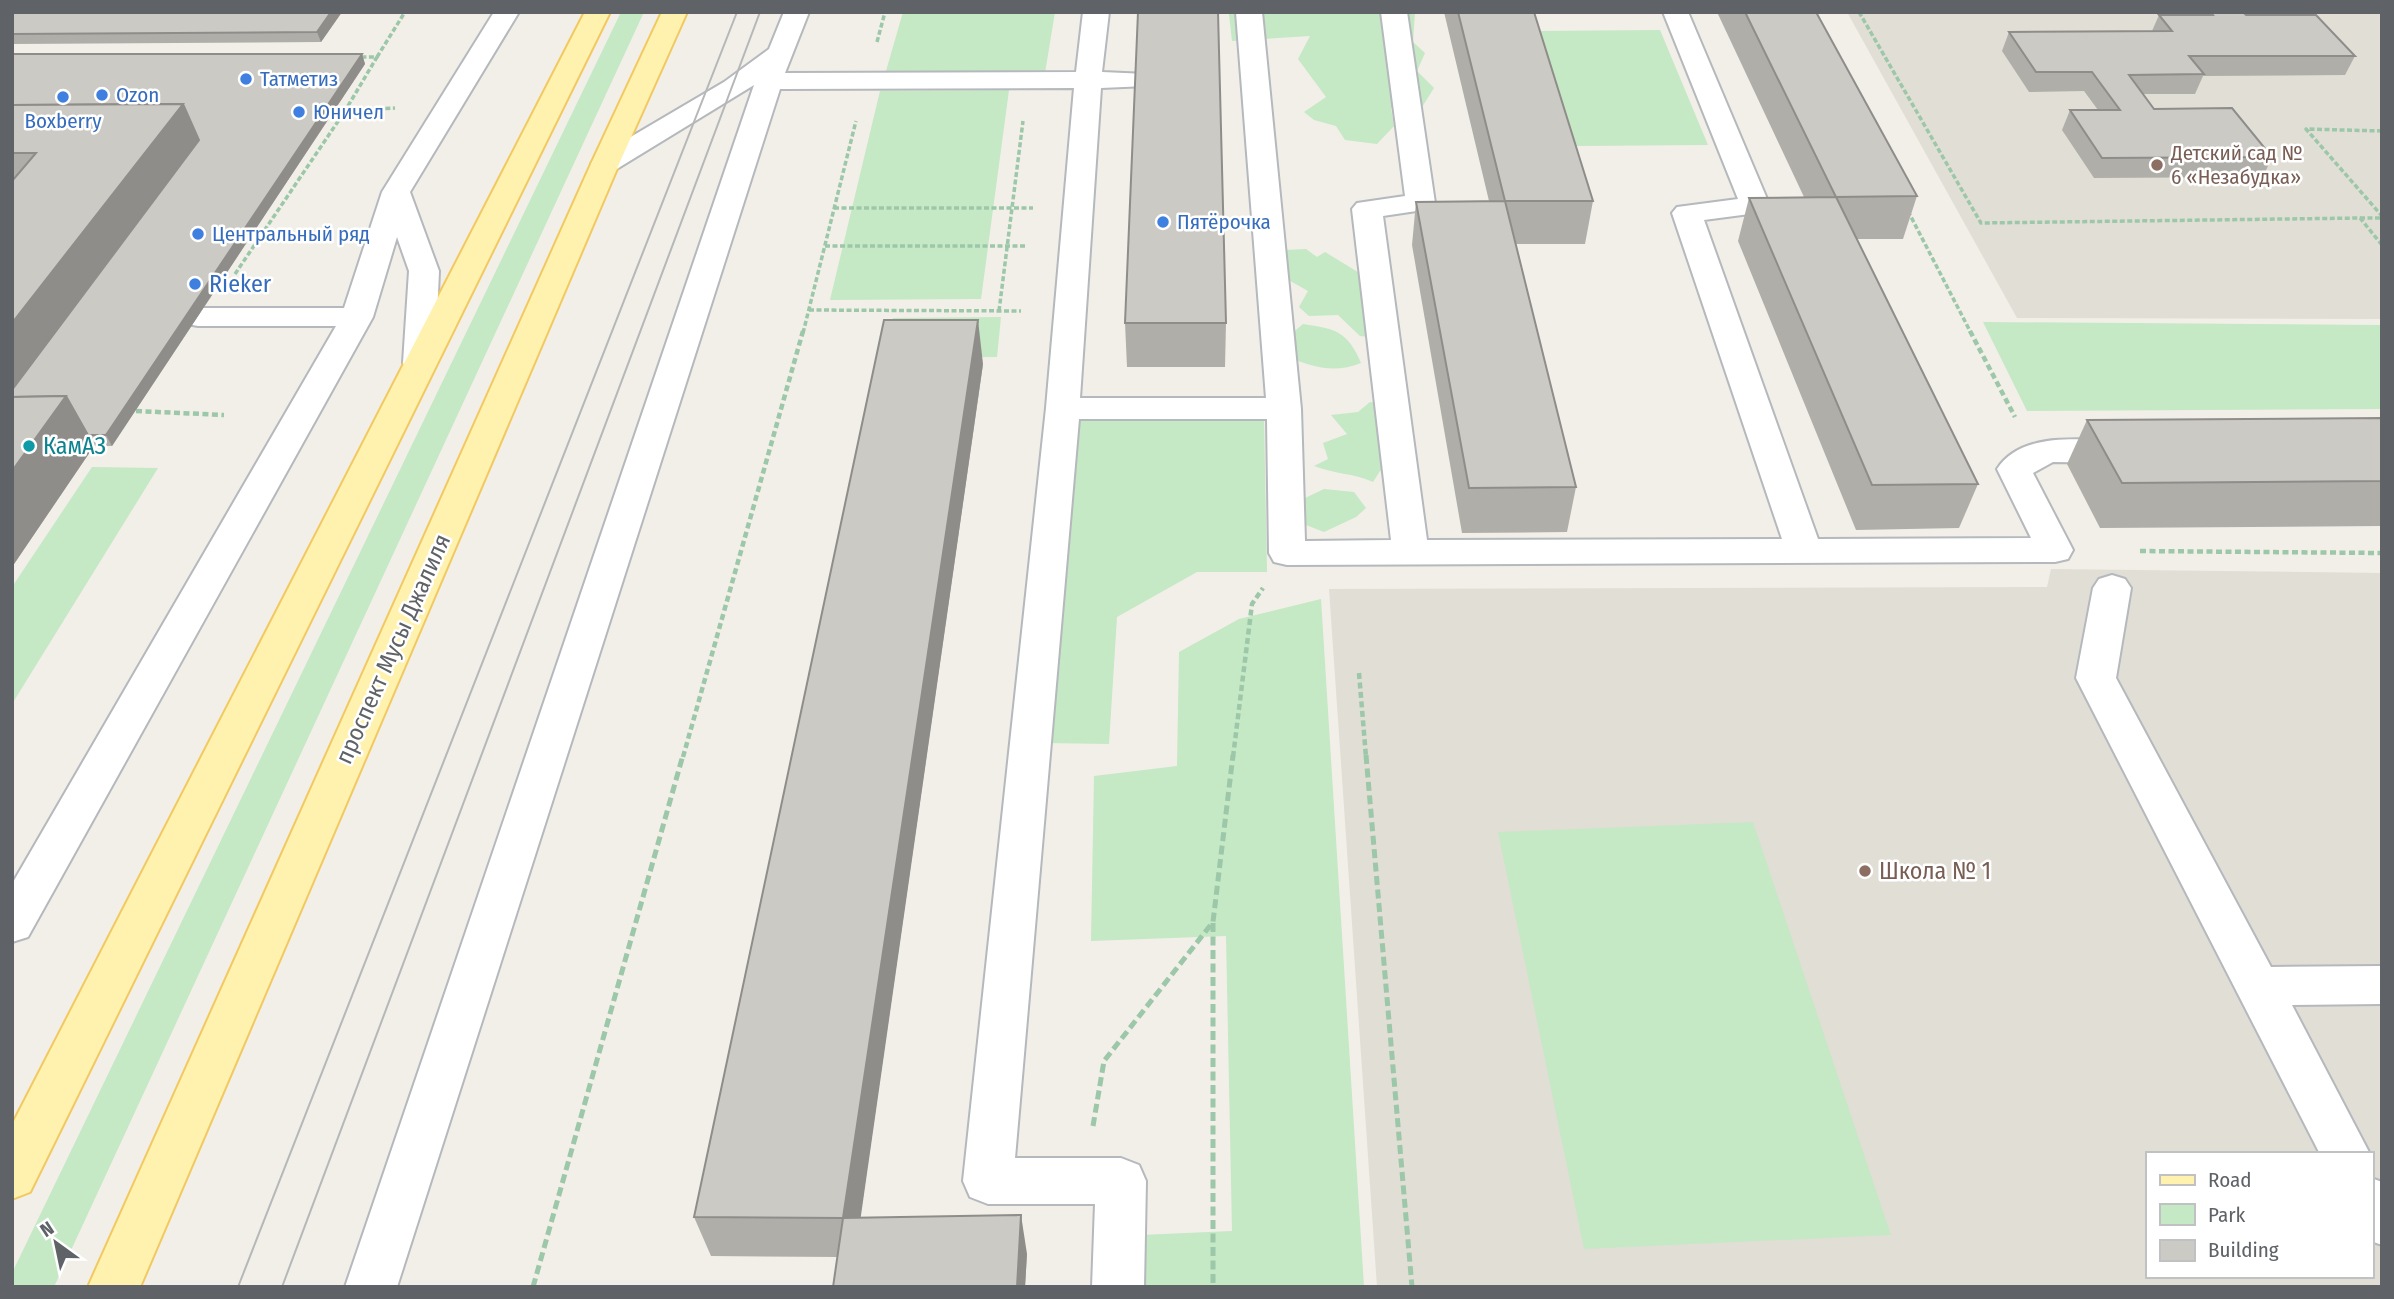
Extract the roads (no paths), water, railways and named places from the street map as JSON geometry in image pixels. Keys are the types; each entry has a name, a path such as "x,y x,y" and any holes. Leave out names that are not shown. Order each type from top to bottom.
{"main road":[{"path":"12,1176 598,12"},
{"name":"проспект Мусы Джалиля","path":"114,1287 605,164 675,12"}],"street":[{"path":"12,924 357,317 396,192 507,12"},
{"path":"371,1287 775,67 797,12"},
{"path":"1096,12 1088,80 1063,408 988,1181 1121,1181 1118,1287"},
{"path":"1249,12 1243,79 1284,409 1287,553 2055,550 2014,469 2047,451 2162,452"},
{"path":"1394,12 1420,203 1367,209 1410,553"},
{"path":"1675,12 1755,206 1687,213 1804,550"},
{"path":"605,164 733,88 775,67 867,79 1138,80"},
{"path":"396,192 424,271 419,363"},
{"path":"198,317 357,317"},
{"path":"1063,408 1284,409"},
{"path":"2112,588 2096,678 2345,1152"},
{"path":"2258,986 2382,985"},
{"path":"2373,1205 2382,1221"}],"tram line":[{"path":"238,1287 737,12"},
{"path":"282,1287 760,12"}],"place":[{"name":"Татметиз","path":"246,79"},
{"name":"Ozon","path":"102,95"},
{"name":"Boxberry","path":"63,97"},
{"name":"Юничел","path":"299,112"},
{"name":"Детский сад № 6 «Незабудка»","path":"2157,165"},
{"name":"Пятёрочка","path":"1163,222"},
{"name":"Центральный ряд","path":"198,234"},
{"name":"Rieker","path":"195,284"},
{"name":"КамАЗ","path":"29,446"},
{"name":"Школа № 1","path":"1865,871"}]}
